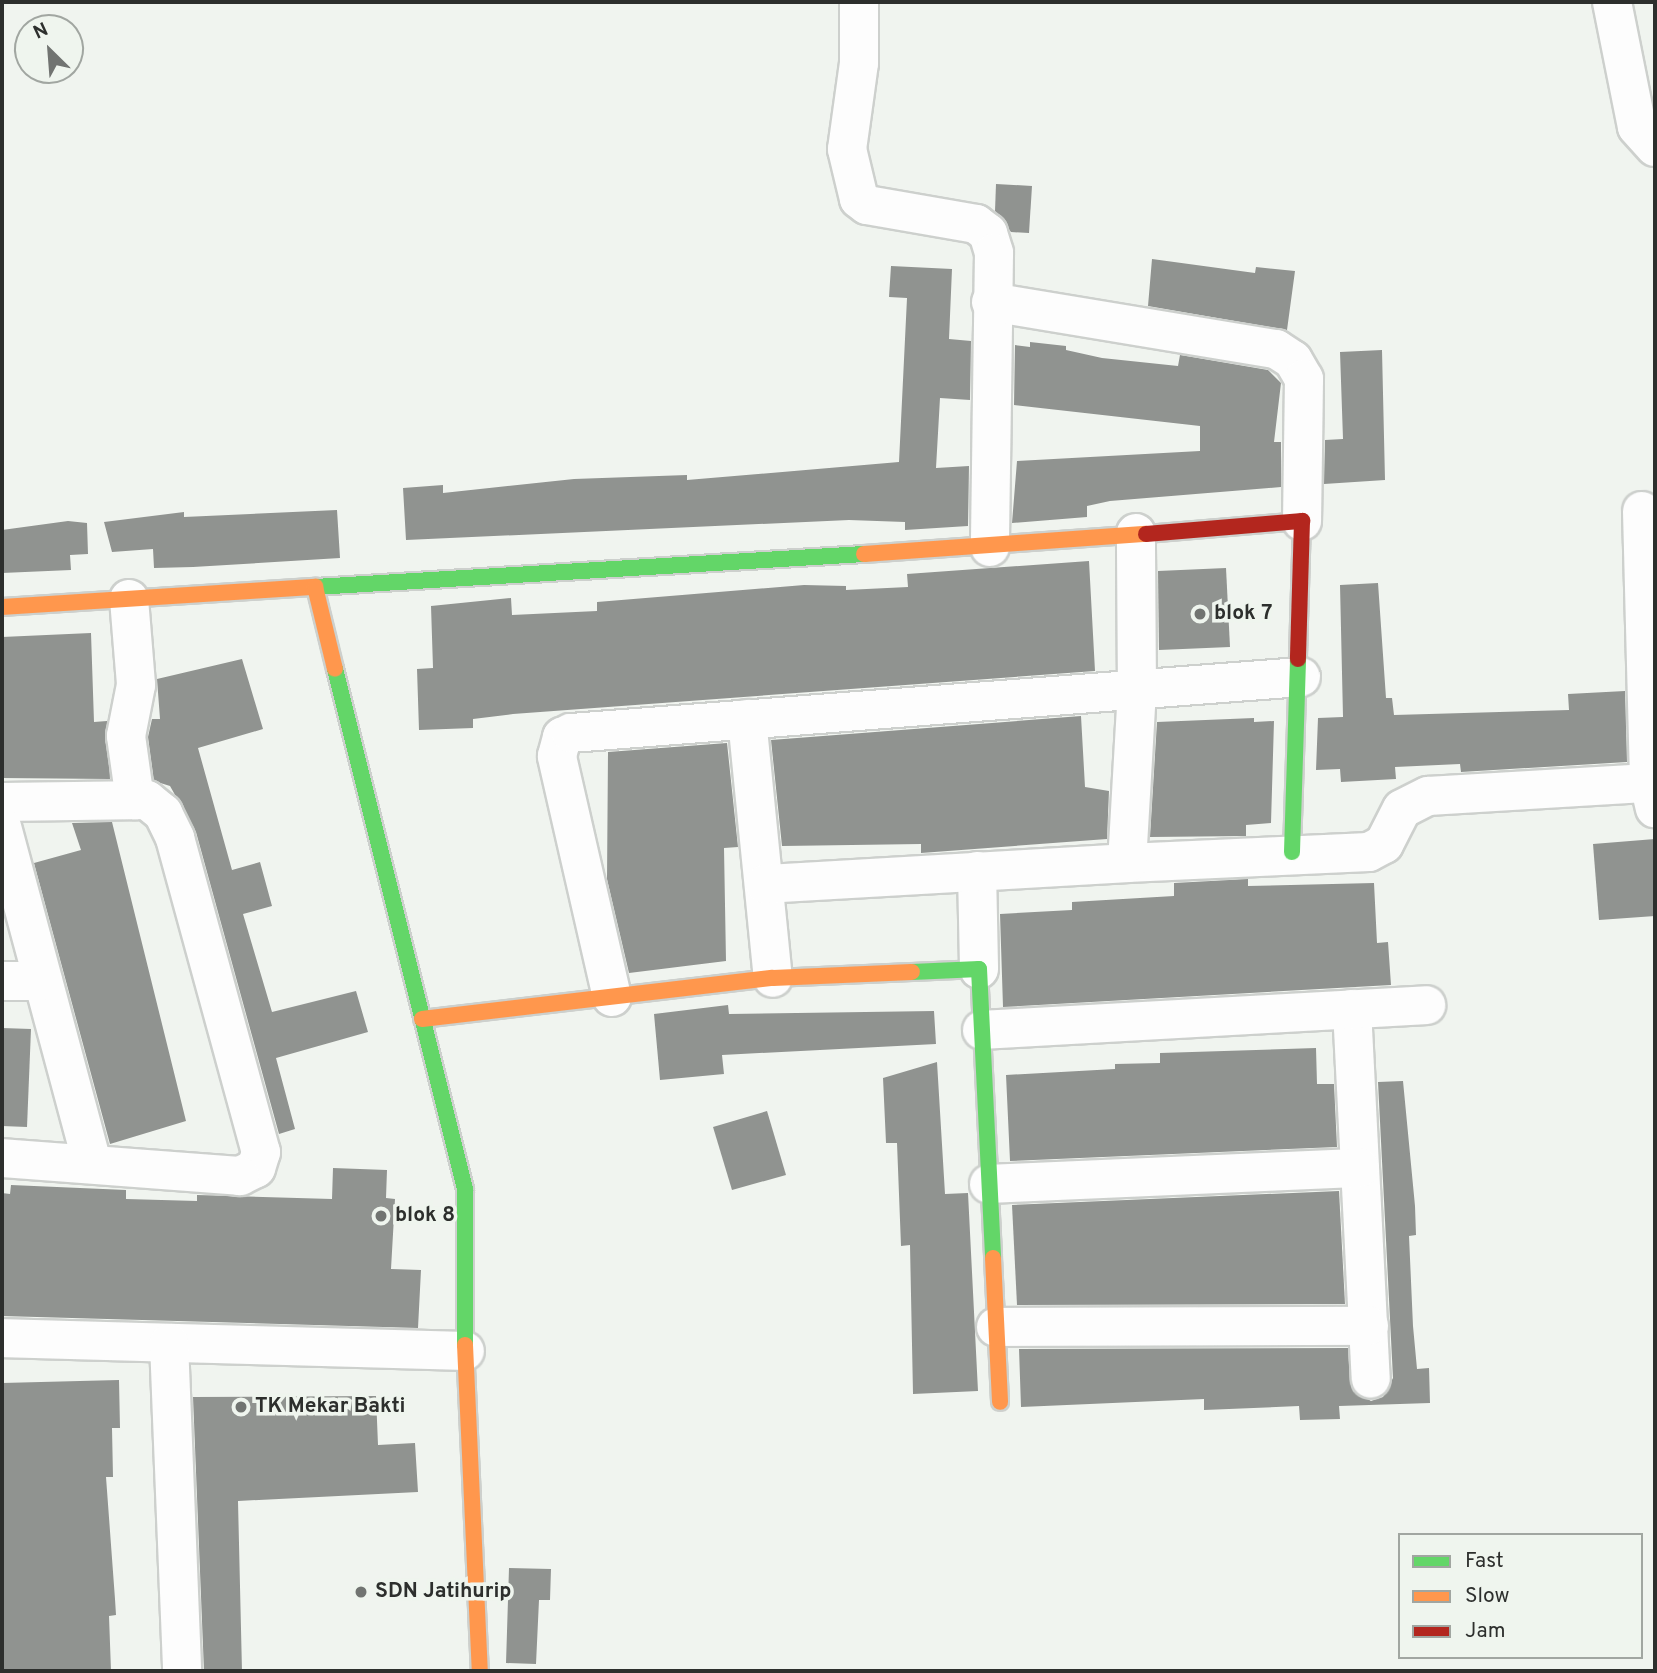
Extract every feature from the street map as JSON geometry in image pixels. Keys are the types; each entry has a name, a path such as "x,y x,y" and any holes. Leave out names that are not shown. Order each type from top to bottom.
{"street":[{"path":"859,2 859,63 847,149 859,199 867,205 957,218 988,233 994,253 991,302 990,547"},
{"path":"1612,2 1637,127 1655,147"},
{"path":"991,302 1276,349 1293,360 1304,379 1301,677 1292,852"},
{"path":"765,884 1292,852 1369,852 1384,844 1402,809 1428,796 1652,796 1642,511"},
{"path":"2,607 990,547 1303,521"},
{"path":"1128,863 1137,691 1136,533"},
{"path":"315,587 465,1189 465,1351 480,1671"},
{"path":"129,599 136,685 126,736 135,800"},
{"path":"612,997 558,745 571,733 1301,677"},
{"path":"747,719 773,978"},
{"path":"2,802 147,800 163,813 175,838 261,1152 256,1168 240,1176 92,1162 2,1158"},
{"path":"2,827 92,1162"},
{"path":"977,871 979,970 1000,1402"},
{"path":"422,1019 773,978 979,970"},
{"path":"2,981 43,981"},
{"path":"982,1030 1426,1005"},
{"path":"1352,1009 1371,1379"},
{"path":"989,1184 1360,1168"},
{"path":"996,1327 1368,1326"},
{"path":"2,1338 465,1351"},
{"path":"169,1343 182,1671"}],"building":[{"path":"996,184 1032,186 1029,233 1011,232 995,211"},
{"path":"1152,259 1255,273 1256,267 1295,271 1287,330 1148,306"},
{"path":"891,266 952,269 949,339 971,341 970,400 940,398 936,468 969,466 968,526 905,530 905,522 849,520 406,540 403,488 443,485 443,493 574,479 687,475 687,480 899,462 907,298 889,297"},
{"path":"1030,342 1066,346 1066,350 1102,358 1178,366 1180,355 1268,370 1281,383 1274,442 1281,442 1281,487 1110,501 1087,506 1087,517 1012,523 1017,461 1200,451 1200,426 1014,405 1015,345 1030,347"},
{"path":"1382,350 1385,480 1324,484 1325,440 1343,439 1340,352"},
{"path":"337,510 340,558 193,567 154,568 153,549 112,552 104,522 184,512 184,517"},
{"path":"68,521 87,523 88,554 70,555 71,570 2,573 2,530"},
{"path":"1089,561 1095,671 513,714 473,719 473,728 419,730 417,669 433,668 431,606 511,598 512,615 597,611 597,602 804,585 846,586 846,590 908,587 907,574"},
{"path":"1226,568 1230,647 1159,650 1158,571"},
{"path":"1378,583 1386,698 1392,698 1394,715 1569,710 1568,694 1625,691 1627,762 1461,772 1460,764 1395,767 1396,779 1341,782 1340,769 1316,770 1318,718 1343,717 1340,585"},
{"path":"91,633 94,722 107,721 110,779 2,778 2,637"},
{"path":"242,659 263,729 198,748 232,870 260,862 272,906 243,914 272,1012 356,991 368,1032 276,1058 295,1129 279,1134 196,832 170,786 154,781 148,737 152,719 160,719 157,679"},
{"path":"1081,716 1085,787 1109,791 1107,839 921,853 921,844 782,846 771,740"},
{"path":"1254,718 1254,722 1274,721 1271,823 1246,825 1246,836 1150,837 1157,722"},
{"path":"727,743 738,847 724,848 726,961 629,973 607,879 608,752"},
{"path":"112,822 186,1121 110,1144 34,863 81,850 72,823"},
{"path":"1655,839 1655,916 1599,920 1593,844"},
{"path":"1248,879 1248,886 1374,883 1377,943 1388,942 1391,985 1003,1007 1000,914 1072,910 1072,902 1174,896 1174,883"},
{"path":"728,1005 729,1014 934,1011 936,1044 722,1055 724,1074 660,1080 654,1014"},
{"path":"2,1028 31,1029 27,1127 2,1126"},
{"path":"1316,1048 1317,1084 1334,1084 1337,1147 1010,1161 1006,1075 1115,1069 1115,1064 1160,1063 1160,1053"},
{"path":"937,1062 945,1194 968,1193 978,1391 913,1394 910,1245 901,1246 897,1143 886,1143 883,1078"},
{"path":"1403,1081 1415,1206 1416,1235 1409,1236 1413,1326 1417,1369 1429,1368 1430,1403 1339,1406 1340,1419 1300,1420 1299,1406 1204,1410 1204,1399 1021,1407 1019,1349 1348,1348 1353,1391 1371,1401 1383,1397 1393,1378 1378,1082"},
{"path":"767,1111 786,1175 732,1190 713,1127"},
{"path":"333,1168 387,1170 386,1198 395,1199 391,1269 421,1270 418,1328 2,1316 2,1193 10,1194 11,1185 126,1190 126,1199 197,1201 197,1195 332,1199"},
{"path":"1339,1191 1345,1304 1017,1305 1012,1205"},
{"path":"119,1380 120,1428 112,1428 113,1477 106,1477 116,1615 109,1616 111,1671 2,1671 2,1383"},
{"path":"376,1396 378,1445 415,1443 418,1492 238,1501 242,1671 204,1671 193,1397"},
{"path":"509,1568 551,1569 550,1600 539,1600 536,1664 506,1663"}],"traffic: fast":[{"path":"315,587 864,554"},
{"path":"1292,852 1298,659"},
{"path":"335,669 465,1189 465,1345"},
{"path":"912,972 979,969 993,1258"}],"traffic: slow":[{"path":"864,554 1146,534"},
{"path":"2,607 315,587 335,669"},
{"path":"422,1019 773,978 912,972"},
{"path":"993,1258 1000,1402"},
{"path":"465,1345 480,1671"}],"traffic: jam":[{"path":"1146,534 1302,521 1298,659"}],"place":[{"name":"blok 7","path":"1200,614"},
{"name":"blok 8","path":"381,1216"},
{"name":"TK Mekar Bakti","path":"241,1407"},
{"name":"SDN Jatihurip","path":"361,1592"}]}
